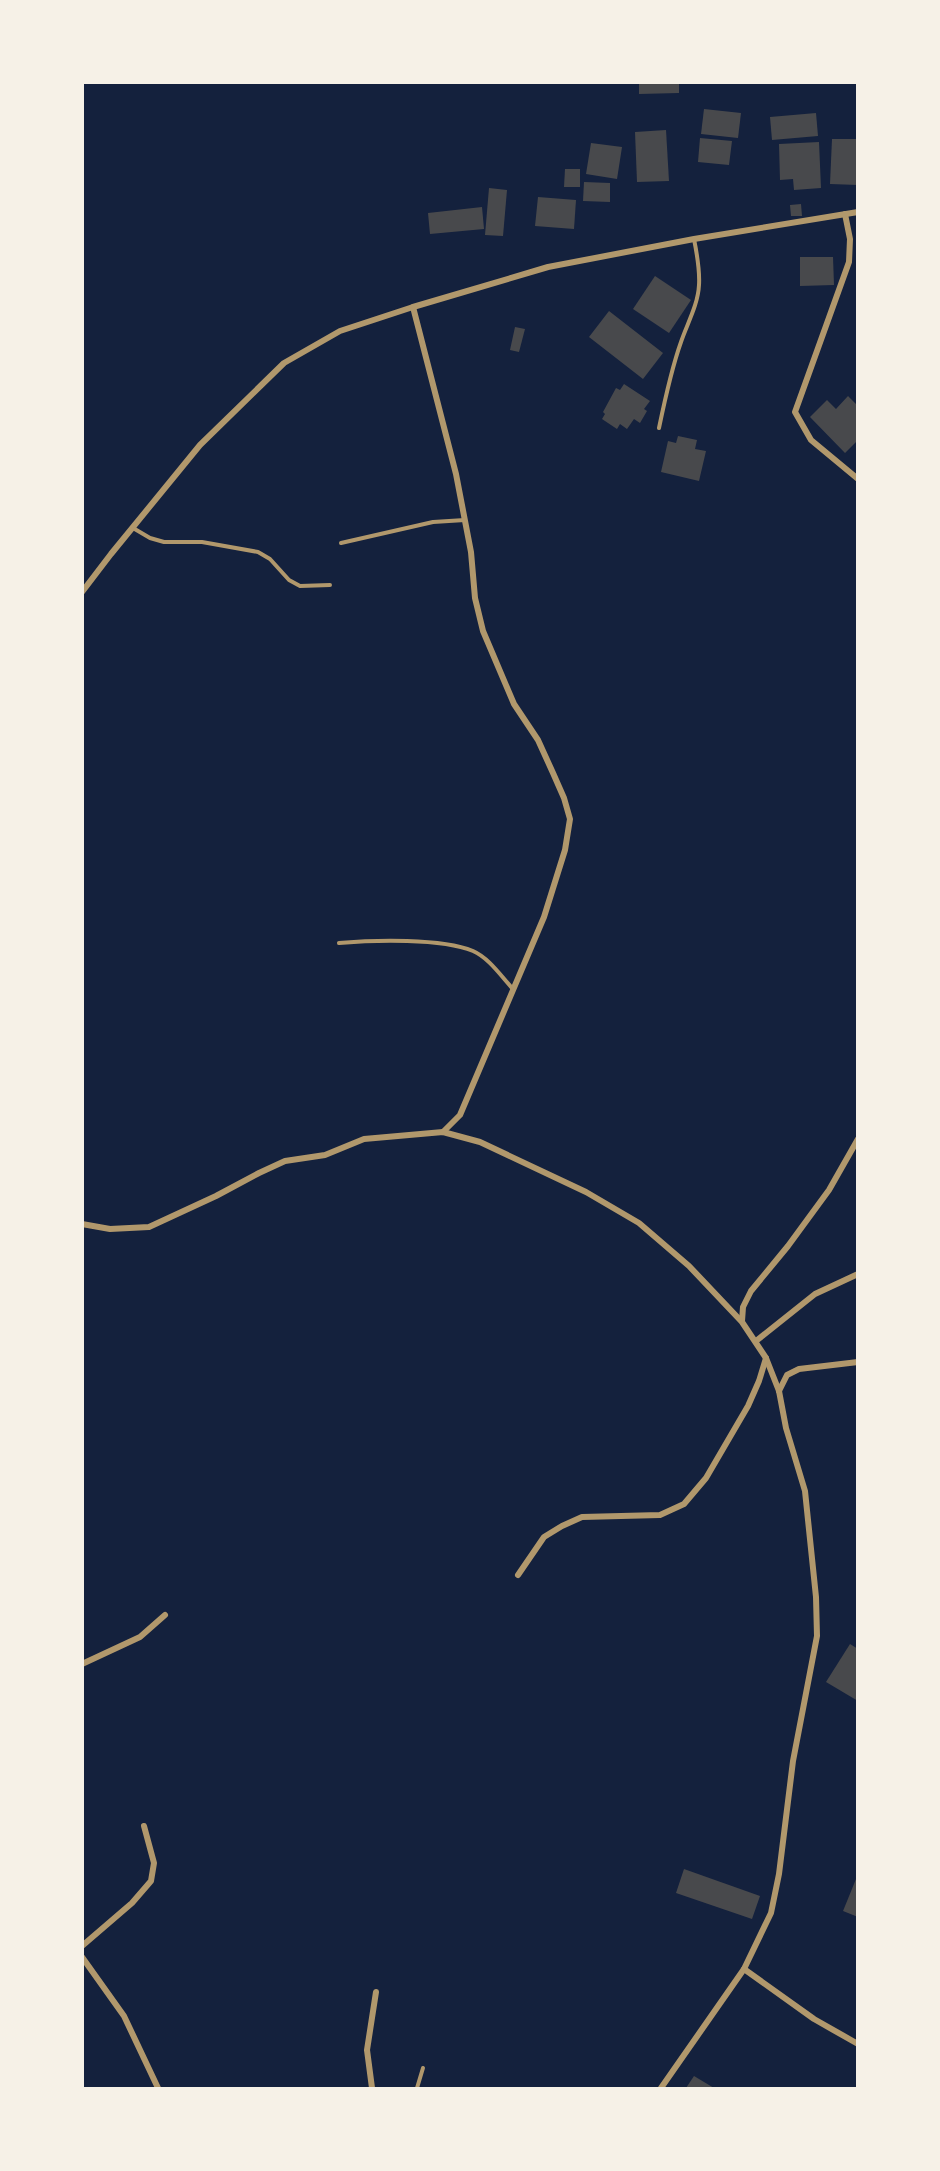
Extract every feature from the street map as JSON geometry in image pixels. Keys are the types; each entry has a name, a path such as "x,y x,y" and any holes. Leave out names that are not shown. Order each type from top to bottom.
{"street":[{"path":"82,592 200,445 284,363 340,331 548,267 694,239 858,212"},
{"path":"845,214 850,239 849,261 842,286 795,412 811,440 858,479"},
{"path":"413,307 436,392 465,520 471,552 475,598 483,631 514,704 538,740 554,773 570,819 565,850 544,917 460,1115 443,1132"},
{"path":"82,1224 110,1229 150,1227 285,1161 325,1155 364,1139 443,1132 480,1142 586,1192 639,1223 689,1266 742,1322 756,1341 766,1358 779,1391 786,1428 805,1491 816,1598 817,1636 793,1761 771,1913 744,1969 661,2088"},
{"path":"742,1322 743,1307 751,1291 829,1190 858,1139"},
{"path":"756,1341 815,1294 858,1274"},
{"path":"518,1575 544,1537 582,1517 660,1515 684,1504 706,1478 748,1406 766,1358"},
{"path":"779,1391 787,1375 799,1369 858,1362"},
{"path":"82,1664 140,1637 165,1615"},
{"path":"82,1946 132,1903 151,1881 154,1863 144,1826"},
{"path":"82,1957 124,2016 158,2088"},
{"path":"744,1969 814,2019 858,2044"},
{"path":"372,2088 367,2050 376,1992"}],"lane":[{"path":"659,428 670,376 687,322 696,303 699,287 694,239"},
{"path":"341,543 433,522 465,520"},
{"path":"132,528 150,538 164,542 202,542 258,552 270,559 289,580 300,586 330,585"},
{"path":"339,943 392,941 463,948 485,960 513,990"},
{"path":"417,2088 423,2068"}],"building":[{"path":"639,82 679,82 679,93 639,94"},
{"path":"704,109 741,113 738,138 701,134"},
{"path":"816,113 818,136 772,140 770,117"},
{"path":"666,130 669,181 637,182 635,132"},
{"path":"700,138 732,141 729,165 698,162"},
{"path":"832,139 858,139 858,185 830,184"},
{"path":"819,142 821,188 794,190 793,179 780,180 779,144"},
{"path":"591,143 622,147 617,179 586,174"},
{"path":"565,169 580,169 580,187 564,187"},
{"path":"584,182 610,183 610,202 583,201"},
{"path":"489,188 507,190 503,236 485,235"},
{"path":"538,197 576,200 574,229 535,226"},
{"path":"801,204 802,216 791,216 790,205"},
{"path":"482,207 484,229 430,234 428,213"},
{"path":"800,257 833,257 834,285 800,286"},
{"path":"655,276 691,300 669,333 633,309"},
{"path":"609,311 663,353 643,379 589,337"},
{"path":"515,327 525,329 519,352 510,350"},
{"path":"624,384 650,401 644,409 647,411 640,423 634,419 627,429 620,424 617,429 602,419 605,414 603,412 616,388 620,390"},
{"path":"848,396 858,406 858,440 845,453 810,417 827,400 836,409"},
{"path":"678,436 697,440 695,449 706,451 699,481 661,472 668,441 676,443"},
{"path":"850,1644 858,1649 858,1701 826,1682"},
{"path":"684,1869 760,1896 752,1919 676,1893"},
{"path":"856,1879 858,1879 858,1917 843,1911"},
{"path":"694,2076 714,2088 686,2088"}]}
